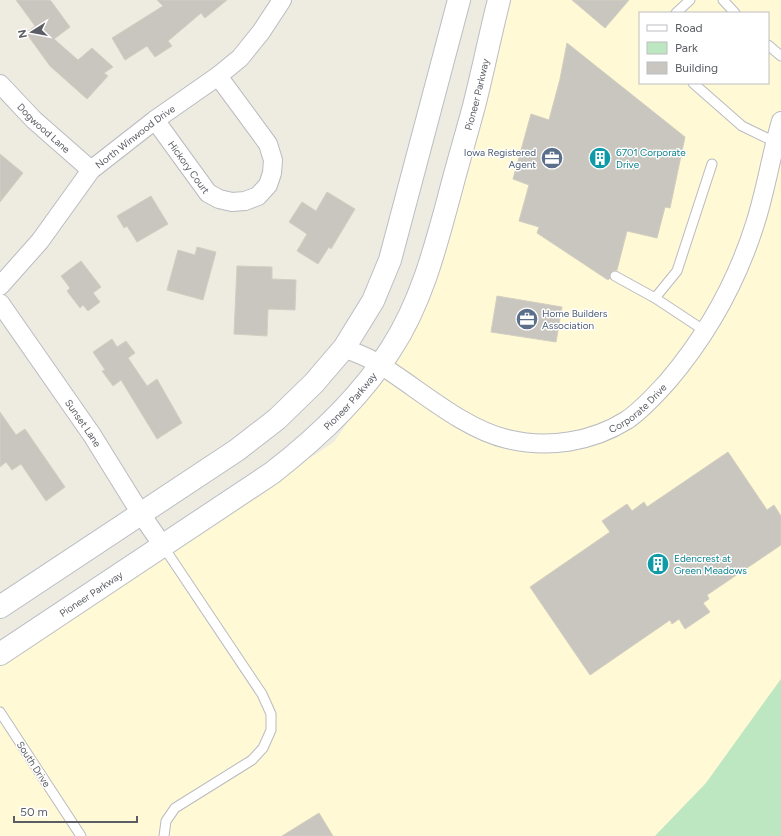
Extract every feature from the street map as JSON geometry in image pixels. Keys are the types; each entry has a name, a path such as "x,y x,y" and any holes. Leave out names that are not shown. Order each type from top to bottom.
{"street":[{"name":"North Winwood Drive","path":"0,286 40,242 91,170 155,120 218,76 240,58 261,32 282,0"},
{"path":"0,607 237,450 277,418 314,383 344,348 373,301 390,260 459,0"},
{"name":"Pioneer Parkway","path":"0,654 272,473 297,453 346,406 370,379 392,349 409,317 431,262 474,106 499,0"},
{"name":"Hickory Court","path":"155,120 208,193 219,199 232,202 245,201 258,196 268,185 272,173 273,160 268,144 218,76"},
{"name":"Dogwood Lane","path":"0,84 34,120 91,170"},
{"name":"Corporate Drive","path":"344,348 380,365 460,418 483,431 506,439 531,444 557,444 582,440 606,431 628,419 654,397 681,365 705,331 725,297 742,260 755,223 781,121"},
{"name":"Sunset Lane","path":"0,303 92,436 163,546"}],"lane":[{"path":"677,12 690,0"},
{"path":"723,0 734,12"},
{"path":"769,46 781,56"},
{"path":"694,84 742,126 775,142"},
{"path":"654,298 677,271 712,164"},
{"path":"614,276 654,298 705,331"},
{"path":"163,546 262,694 271,714 271,730 263,748 252,760 175,808 166,821 164,836"},
{"name":"South Drive","path":"0,712 80,836"}],"shaded area":[{"path":"510,0 781,0 781,679 706,783 655,836 0,836 0,666 334,442 402,345 446,240"}],"green space":[{"path":"781,679 781,836 655,836 706,783"}],"building":[{"path":"16,0 51,1 70,27 54,39 78,60 92,48 113,67 104,73 108,76 87,99 50,66 26,33 35,26"},
{"path":"157,0 227,0 205,18 201,13 168,41 172,46 155,57 147,46 125,60 112,38 163,6"},
{"path":"572,0 629,0 605,28"},
{"name":"6701 Corporate Drive","path":"567,43 685,137 670,208 665,207 657,238 627,231 617,270 610,273 610,278 608,280 537,233 539,227 519,221 529,185 513,179 531,114 549,120 560,79"},
{"path":"0,154 23,173 0,202"},
{"path":"327,192 355,209 331,249 329,247 318,264 297,251 307,234 289,222 302,202 316,211"},
{"path":"151,196 168,224 137,242 127,226 124,228 117,216"},
{"path":"197,247 216,252 203,300 167,290 178,250 195,255"},
{"path":"81,261 101,287 93,293 100,302 88,311 83,305 80,308 67,291 70,288 61,276"},
{"path":"237,266 272,267 272,279 296,280 295,310 268,309 267,336 234,334"},
{"name":"Home Builders Association","path":"497,296 562,307 556,342 491,332"},
{"path":"112,339 117,347 126,341 135,353 128,358 147,386 157,379 182,423 157,439 121,380 113,386 102,371 105,370 93,352"},
{"path":"0,412 16,435 25,429 65,487 46,501 21,464 12,470 6,462 0,467"},
{"name":"Edencrest at Green Meadows","path":"728,452 767,510 774,505 781,516 781,545 707,595 709,599 703,603 710,612 685,629 679,619 672,624 670,620 590,675 530,587 610,532 602,521 627,504 632,511 644,502 647,507"},
{"path":"319,813 333,836 282,836"}],"place":[{"name":"Iowa Registered Agent","path":"552,158"},
{"name":"6701 Corporate Drive","path":"600,158"},
{"name":"Home Builders Association","path":"527,319"},
{"name":"Edencrest at Green Meadows","path":"658,564"}]}
